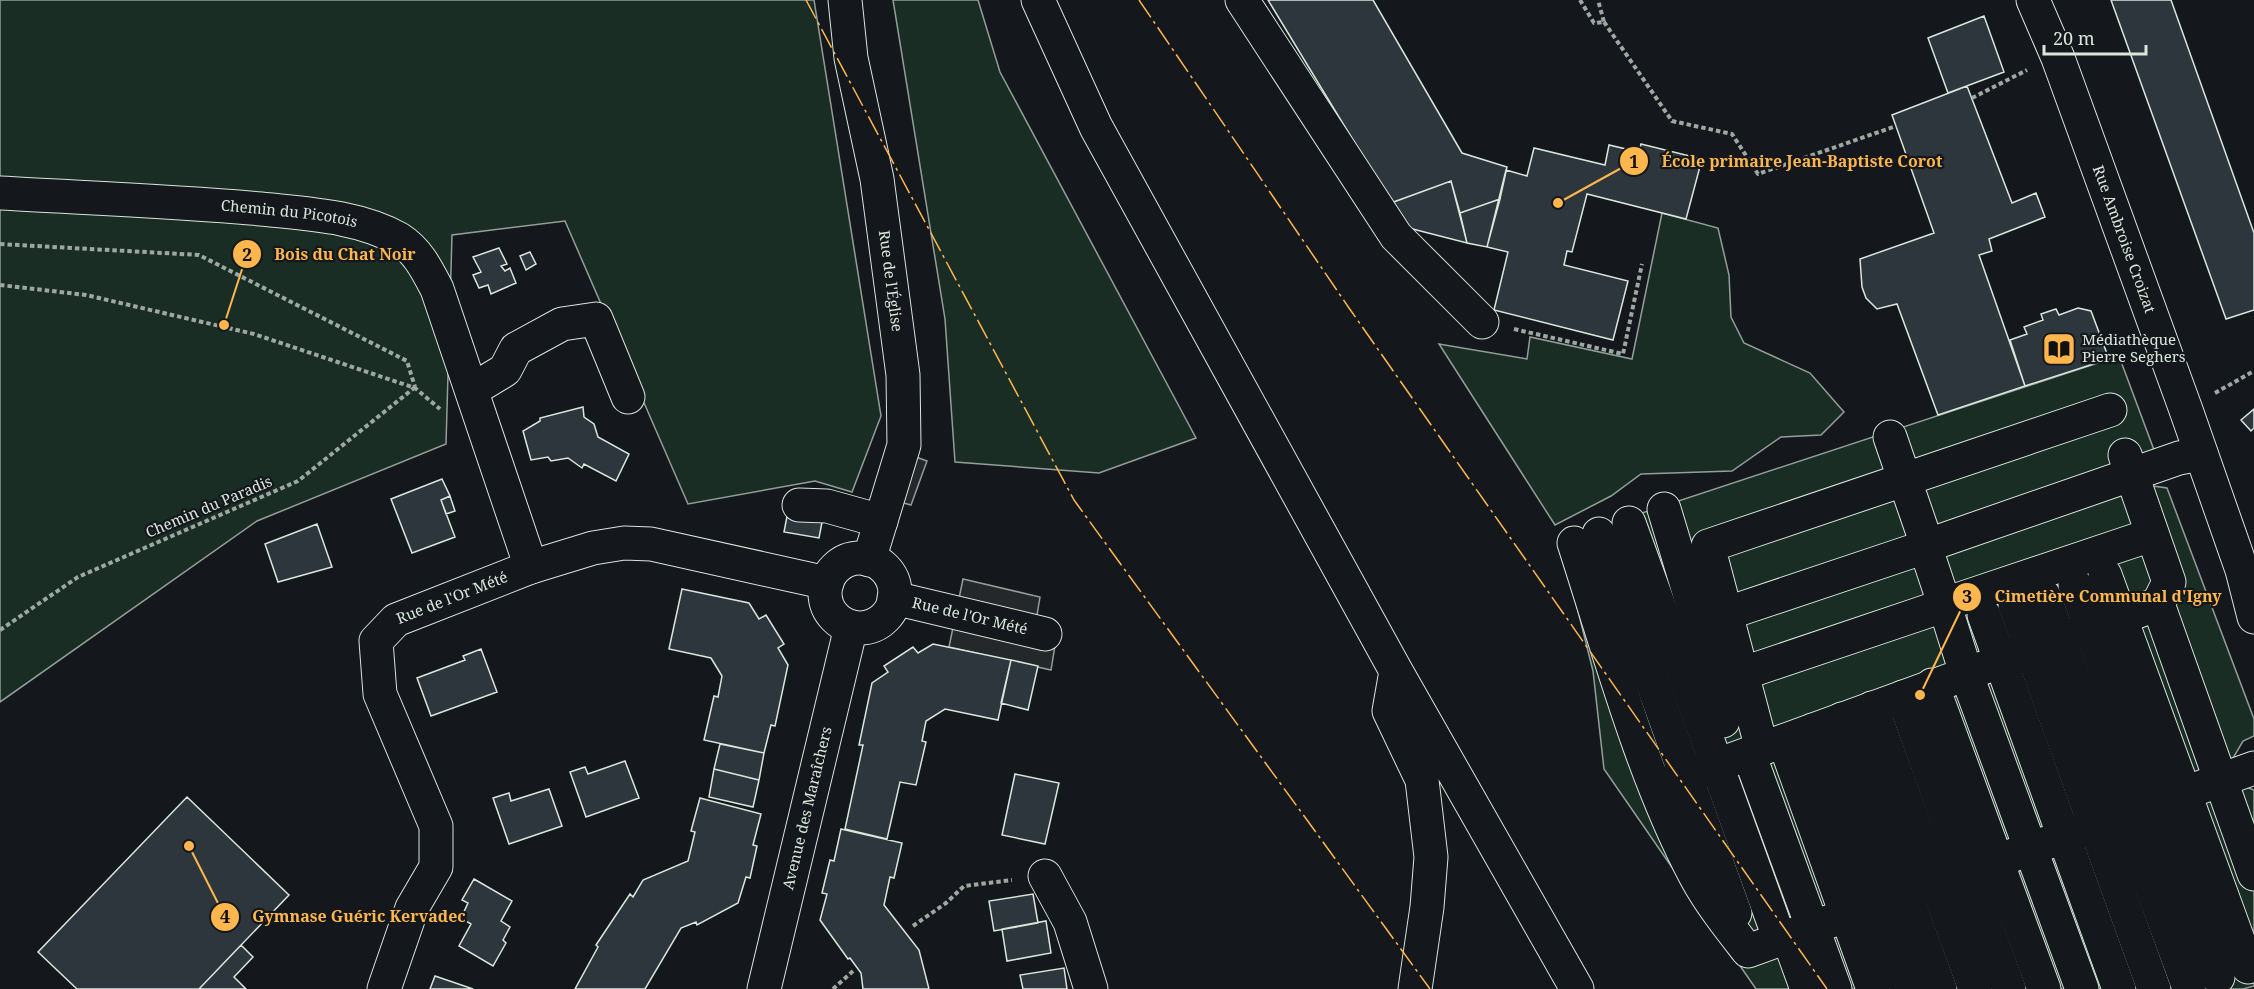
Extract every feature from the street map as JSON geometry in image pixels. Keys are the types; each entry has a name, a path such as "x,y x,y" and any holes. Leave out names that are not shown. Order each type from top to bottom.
{"street":[{"name":"Rue de l'Église","path":"845,0 851,58 877,179 903,375 904,445 869,560"},
{"path":"1038,0 1096,127 1396,671 1577,989"},
{"path":"1242,0 1396,236 1482,322"},
{"name":"Rue Ambroise Croizat","path":"2033,0 2058,58 2186,410 2242,570 2254,617"},
{"name":"Chemin du Picotois","path":"0,193 224,206 314,215 380,230 401,241 423,260 437,289 531,567"},
{"path":"472,390 505,370 516,349 562,324 596,319 628,397"},
{"path":"1907,989 1876,905 1772,745 1742,674 1708,546 2110,410"},
{"path":"1890,437 1926,546 1953,607 1966,673 2082,989"},
{"path":"1725,614 1926,546 2128,465 2200,454"},
{"path":"1671,782 2158,604 2169,582 2128,465"},
{"path":"799,505 827,506 881,521"},
{"path":"1664,509 1695,612 1714,695 1772,745 1794,935 1807,989"},
{"path":"1629,523 1876,905 1940,989"},
{"path":"1742,674 1953,607 2151,535"},
{"path":"1586,539 1671,782 1696,877 1748,951 2254,768"},
{"name":"Rue de l'Or Mété","path":"384,989 412,908 436,867 436,826 380,694 376,641 396,620 531,567 593,548 624,543 651,544 827,583"},
{"path":"859,558 869,560 884,568 892,579 894,598 886,617 875,625 861,628 851,627 836,619 828,608 825,595 827,583 835,570 846,561 859,558"},
{"path":"2045,644 2154,803 2251,966 2197,985 2154,803 2105,623 2105,575"},
{"path":"2074,585 2105,623"},
{"name":"Rue de l'Or Mété","path":"894,598 1045,634"},
{"path":"2030,601 2045,644 2094,825 2154,989"},
{"path":"2158,604 2254,874"},
{"path":"1953,607 2001,660 2119,989"},
{"name":"Avenue des Maraîchers","path":"764,989 851,627"},
{"path":"1396,671 1389,711 1422,780 1431,857 1427,907 1415,989"},
{"path":"1918,691 1981,866 2009,989"},
{"path":"1872,708 1975,989"},
{"path":"1981,866 2044,989"},
{"path":"1046,876 1070,922 1091,989"},
{"path":"1873,989 1876,905"},
{"path":"1794,935 1835,989"}],"path":[{"path":"1580,0 1594,23 1604,22"},
{"path":"1598,0 1604,22 1672,122 1732,134 1758,174 1896,126"},
{"path":"1972,98 2019,73 2058,58"},
{"path":"0,244 199,255 407,361 415,388"},
{"path":"1482,322 1623,354 1642,264"},
{"path":"0,285 86,295 254,334 415,388"},
{"path":"2186,410 2254,370"},
{"name":"Chemin du Paradis","path":"0,630 78,577 298,482 415,388"},
{"path":"913,926 964,886 1046,876"},
{"path":"833,989 853,971"}],"green space":[{"path":"0,0 814,0 881,416 852,492 815,481 688,504 565,221 452,235 446,444 257,521 0,702"},
{"path":"893,0 978,0 1000,72 1196,438 1099,473 955,462 945,319"},
{"path":"1662,213 1718,228 1729,275 1731,317 1744,343 1810,373 1844,412 1821,435 1781,437 1732,471 1641,474 1611,496 1555,525 1439,344 1527,359 1530,337 1632,359"},
{"path":"2119,356 2154,450 2144,455 2153,486 2167,488 2254,719 2254,736 2243,741 2233,758 2243,786 2254,790 2254,986 2243,989 1756,989 1604,769 1593,671 1563,551 1566,538"}],"shaded area":[{"path":"916,457 927,461 911,505 900,502"},
{"path":"963,579 1040,597 1036,621 1058,627 1051,670 949,647"}],"building":[{"path":"1268,0 1373,0 1462,153 1507,167 1500,199 1460,213 1451,181 1391,203"},
{"path":"2111,0 2171,0 2254,233 2254,310 2226,319"},
{"path":"1984,16 2004,72 1948,93 1928,38"},
{"path":"1967,86 2012,203 2036,193 2045,217 1989,239 1992,251 1979,255 2025,386 1938,415 1897,304 1877,309 1866,298 1862,287 1860,259 1934,233 1892,115"},
{"path":"1641,144 1702,159 1686,219 1587,194 1572,252 1567,251 1564,265 1628,281 1613,340 1494,310 1508,252 1487,247 1506,170 1527,176 1534,148 1605,165 1609,145 1639,152"},
{"path":"1451,181 1467,243 1405,227 1391,203"},
{"path":"1500,199 1487,247 1467,243 1460,213"},
{"path":"499,248 507,264 501,266 505,271 510,268 516,283 491,294 488,285 479,288 473,275 481,272 473,257"},
{"path":"530,252 536,264 526,270 520,256"},
{"name":"Médiathèque Pierre Seghers","path":"2078,308 2091,311 2109,359 2025,386 2010,340 2027,334 2024,327 2043,320 2041,314 2056,309 2059,315"},
{"path":"583,407 584,417 594,424 598,437 629,454 616,481 584,464 582,468 568,458 551,461 548,457 531,460 523,431 540,421 540,418"},
{"path":"2254,409 2254,428 2251,431 2241,420"},
{"path":"442,479 450,496 441,500 455,537 412,553 391,499"},
{"path":"450,496 455,511 446,514 441,500"},
{"path":"788,511 823,517 819,538 784,532"},
{"path":"317,524 332,567 278,582 265,544"},
{"path":"682,589 749,603 759,619 766,615 784,644 778,648 788,665 775,726 771,725 764,753 704,740 714,696 718,697 722,676 711,658 669,649"},
{"path":"933,644 1011,660 998,720 945,709 926,721 922,741 926,742 916,785 900,782 887,839 845,829 863,745 859,745 872,683 888,672 884,666 913,647 918,653"},
{"path":"481,649 497,692 431,716 417,678 465,660 463,656"},
{"path":"1011,660 1038,666 1028,710 1001,703"},
{"path":"720,744 764,753 759,780 714,769"},
{"path":"625,761 639,798 586,817 570,772 585,767 588,774"},
{"path":"714,769 759,780 753,807 709,797"},
{"path":"1015,774 1059,783 1045,844 1002,835"},
{"path":"549,789 562,826 509,844 493,798 509,793 511,801"},
{"path":"187,797 289,895 199,989 77,989 38,952"},
{"path":"700,798 761,814 753,845 757,846 750,878 746,877 738,903 697,925 696,922 681,928 645,989 575,989 598,947 596,945 630,894 633,897 643,880 688,861 695,832 691,831"},
{"path":"841,829 902,843 894,878 890,877 884,905 919,950 929,989 863,989 861,973 820,920 827,894 822,893 830,860 834,861"},
{"path":"474,879 512,901 501,921 510,927 503,940 506,943 493,966 459,946 471,924 461,918 468,903 462,900"},
{"path":"1033,894 1038,923 994,931 989,901"},
{"path":"1046,921 1051,953 1007,961 1002,929"},
{"path":"241,945 253,957 234,977 246,989 199,989"},
{"path":"1064,968 1067,989 1023,989 1020,975"},
{"path":"435,976 473,989 430,989"}],"power":[{"path":"806,0 1074,500 1430,989"},
{"path":"1139,0 1349,308 1827,989"}],"place":[{"name":"École primaire Jean-Baptiste Corot","path":"1558,203"},
{"name":"Bois du Chat Noir","path":"224,325"},
{"name":"Médiathèque Pierre Seghers","path":"2059,349"},
{"name":"Cimetière Communal d'Igny","path":"1920,695"},
{"name":"Gymnase Guéric Kervadec","path":"189,846"}]}
